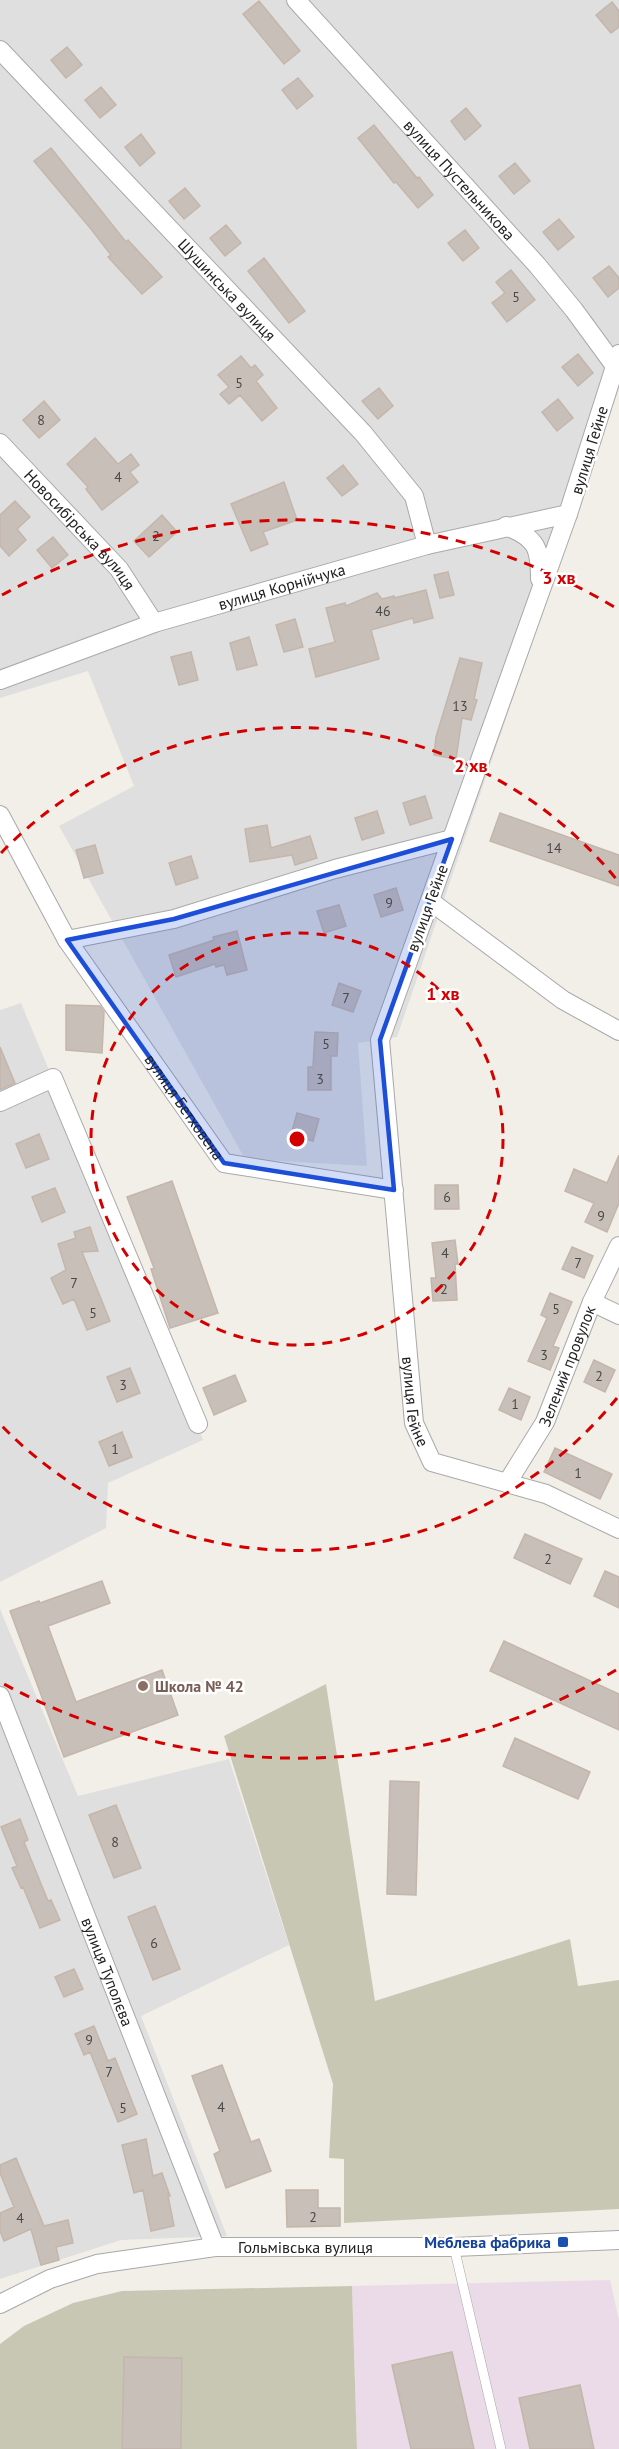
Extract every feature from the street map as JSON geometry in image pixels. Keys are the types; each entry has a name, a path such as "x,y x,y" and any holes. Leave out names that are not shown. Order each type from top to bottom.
{"street":[{"name":"вулиця Пустельникова","path":"297,0 537,266 617,360"},
{"name":"Шушинська вулиця","path":"0,50 363,434 414,496 427,545"},
{"name":"вулиця Гейне","path":"617,360 568,514 380,1040 414,1423 432,1462 546,1494 619,1530"},
{"name":"Новосибірська вулиця","path":"0,443 119,569 154,623"},
{"name":"вулиця Корнійчука","path":"0,680 154,623 427,545 568,514"},
{"path":"506,526 523,532 534,541 540,556 540,593"},
{"name":"вулиця Бетховена","path":"0,815 67,940 224,1163 394,1190"},
{"path":"67,940 174,919 335,869 452,839"},
{"path":"430,901 563,1000 619,1031"},
{"path":"0,1102 53,1078 198,1424"},
{"name":"Зелений провулок","path":"507,1483 545,1422 592,1302 619,1246"},
{"path":"592,1302 619,1315"},
{"name":"вулиця Туполєва","path":"0,1696 215,2247"},
{"name":"Гольмівська вулиця","path":"2,2297 97,2264 215,2247 454,2247 619,2240"}],"lane":[{"path":"454,2247 501,2449"}],"highlighted area":[{"path":"452,839 380,1040 394,1190 224,1163 67,940 174,919"}],"shaded area":[{"path":"0,0 619,0 619,388 397,1037 358,1043 367,1166 245,1159 59,826 134,786 88,671 0,698"},
{"path":"21,1003 203,1440 108,1483 106,1528 0,1582 0,1010"},
{"path":"0,1609 78,1796 229,1759 289,1945 141,2016 227,2236 121,2240 0,2279"},
{"path":"326,1684 375,2001 570,1939 578,1986 619,1980 619,2209 344,2223 344,2159 329,2158 333,2084 224,1736"},
{"path":"610,2280 619,2320 619,2449 357,2449 352,2286"},
{"path":"352,2286 357,2449 0,2449 0,2344 24,2326 73,2303 122,2291"}],"building":[{"path":"259,1 300,51 284,64 243,14"},
{"path":"612,2 619,11 619,27 611,33 596,15"},
{"path":"67,47 82,65 66,78 51,60"},
{"path":"298,78 313,96 297,109 282,90"},
{"path":"101,87 116,105 100,118 85,100"},
{"path":"466,108 481,126 465,140 451,121"},
{"path":"374,125 433,195 418,208 396,182 394,183 358,138"},
{"path":"141,134 155,153 140,166 125,147"},
{"path":"51,148 126,242 128,240 162,277 142,294 108,257 111,255 91,229 34,161"},
{"path":"515,163 530,181 514,194 499,176"},
{"path":"185,188 200,206 184,219 169,201"},
{"path":"559,219 574,237 558,250 543,232"},
{"path":"226,225 241,243 225,256 210,238"},
{"path":"465,230 479,248 463,261 448,243"},
{"path":"264,258 305,311 289,323 248,271"},
{"path":"609,266 619,278 619,288 608,297 593,278"},
{"path":"511,270 535,300 507,322 492,303 505,293 496,282"},
{"path":"578,354 593,373 578,386 562,367"},
{"path":"241,356 251,368 255,365 263,375 256,381 277,408 262,421 240,395 229,404 220,394 229,387 218,375"},
{"path":"379,388 393,406 378,419 362,401"},
{"path":"558,399 573,418 557,431 542,412"},
{"path":"44,401 60,420 39,438 23,420"},
{"path":"95,438 118,464 131,454 139,465 130,472 138,482 102,510 86,489 88,487 67,464"},
{"path":"343,465 358,484 342,496 327,478"},
{"path":"284,482 297,520 263,532 268,544 251,551 231,504"},
{"path":"15,501 30,517 17,529 26,540 9,556 0,546 0,515"},
{"path":"162,515 177,532 149,557 134,541"},
{"path":"53,537 68,555 52,568 37,550"},
{"path":"448,572 454,595 440,598 434,575"},
{"path":"426,590 433,618 414,623 413,618 371,630 379,659 316,677 309,649 335,642 326,608 345,603 346,606 377,593 382,599"},
{"path":"295,619 303,647 284,652 276,625"},
{"path":"249,637 257,665 237,670 230,643"},
{"path":"191,652 198,680 179,685 171,657"},
{"path":"460,658 482,663 474,699 477,700 471,720 462,718 456,759 434,755 436,737"},
{"path":"425,796 432,818 410,825 403,803"},
{"path":"377,811 384,833 362,840 355,818"},
{"path":"500,813 619,855 619,886 490,841"},
{"path":"267,825 271,848 310,836 317,858 295,865 292,855 250,862 245,829"},
{"path":"95,845 103,873 84,878 76,850"},
{"path":"191,856 198,878 176,885 169,863"},
{"path":"396,888 403,910 381,917 374,895"},
{"path":"339,905 346,926 324,933 317,911"},
{"path":"237,931 247,970 227,975 224,965 216,967 215,964 176,977 169,955 214,940 213,937"},
{"path":"339,983 361,991 353,1012 332,1005"},
{"path":"66,1005 100,1006 104,1012 102,1053 66,1050"},
{"path":"315,1032 338,1033 337,1056 331,1056 331,1090 308,1090 308,1067 313,1067"},
{"path":"0,1047 15,1083 0,1090"},
{"path":"297,1113 319,1119 313,1141 291,1135"},
{"path":"39,1134 49,1159 26,1168 16,1144"},
{"path":"619,1155 619,1203 607,1232 585,1222 594,1203 565,1191 574,1169 607,1183"},
{"path":"172,1181 218,1313 170,1328 151,1269 154,1268 127,1197"},
{"path":"435,1185 458,1185 459,1209 435,1209"},
{"path":"55,1188 65,1212 42,1222 32,1197"},
{"path":"90,1227 98,1251 82,1252 110,1321 87,1330 74,1299 63,1304 51,1278 66,1270 58,1244 76,1238 74,1232"},
{"path":"455,1240 458,1264 455,1264 457,1300 433,1301 431,1278 436,1278 432,1243"},
{"path":"572,1247 593,1256 584,1278 562,1269"},
{"path":"550,1293 572,1302 553,1346 559,1348 550,1370 528,1361 547,1318 541,1315"},
{"path":"594,1360 615,1370 605,1392 584,1382"},
{"path":"130,1368 140,1393 117,1402 107,1377"},
{"path":"235,1375 246,1401 214,1415 203,1388"},
{"path":"509,1388 530,1397 521,1420 499,1410"},
{"path":"122,1432 132,1457 109,1466 99,1442"},
{"path":"555,1448 612,1474 600,1499 544,1472"},
{"path":"525,1534 582,1559 570,1584 514,1558"},
{"path":"605,1571 619,1577 619,1608 594,1596"},
{"name":"Школа № 42","path":"102,1581 110,1603 48,1626 76,1702 162,1670 178,1715 64,1757 10,1611"},
{"path":"504,1641 619,1694 619,1730 490,1671"},
{"path":"515,1738 590,1772 578,1799 503,1766"},
{"path":"390,1781 419,1782 416,1895 387,1894"},
{"path":"116,1805 141,1868 114,1878 89,1815"},
{"path":"20,1819 28,1840 24,1842 48,1901 51,1900 60,1920 40,1928 23,1887 21,1888 12,1868 17,1866 1,1827"},
{"path":"155,1906 180,1969 153,1980 128,1917"},
{"path":"74,1969 83,1989 64,1997 55,1977"},
{"path":"94,2026 108,2061 115,2058 137,2114 118,2122 90,2052 84,2055 75,2034"},
{"path":"222,2065 251,2142 259,2139 271,2171 226,2188 214,2154 220,2151 192,2076"},
{"path":"146,2139 153,2176 162,2173 170,2196 168,2196 174,2226 151,2231 143,2190 134,2193 122,2145"},
{"path":"16,2158 44,2226 68,2220 73,2243 56,2247 59,2260 41,2265 31,2229 4,2241 0,2231 0,2213 14,2207 0,2173 0,2165"},
{"path":"286,2190 318,2190 318,2208 340,2208 340,2226 287,2227"},
{"path":"452,2352 474,2449 411,2449 392,2365"},
{"path":"124,2357 182,2358 181,2449 122,2449"},
{"path":"580,2385 594,2449 530,2449 519,2398"}],"place":[{"name":"Школа № 42","path":"143,1686"},
{"name":"Меблева фабрика","path":"563,2242"}]}
